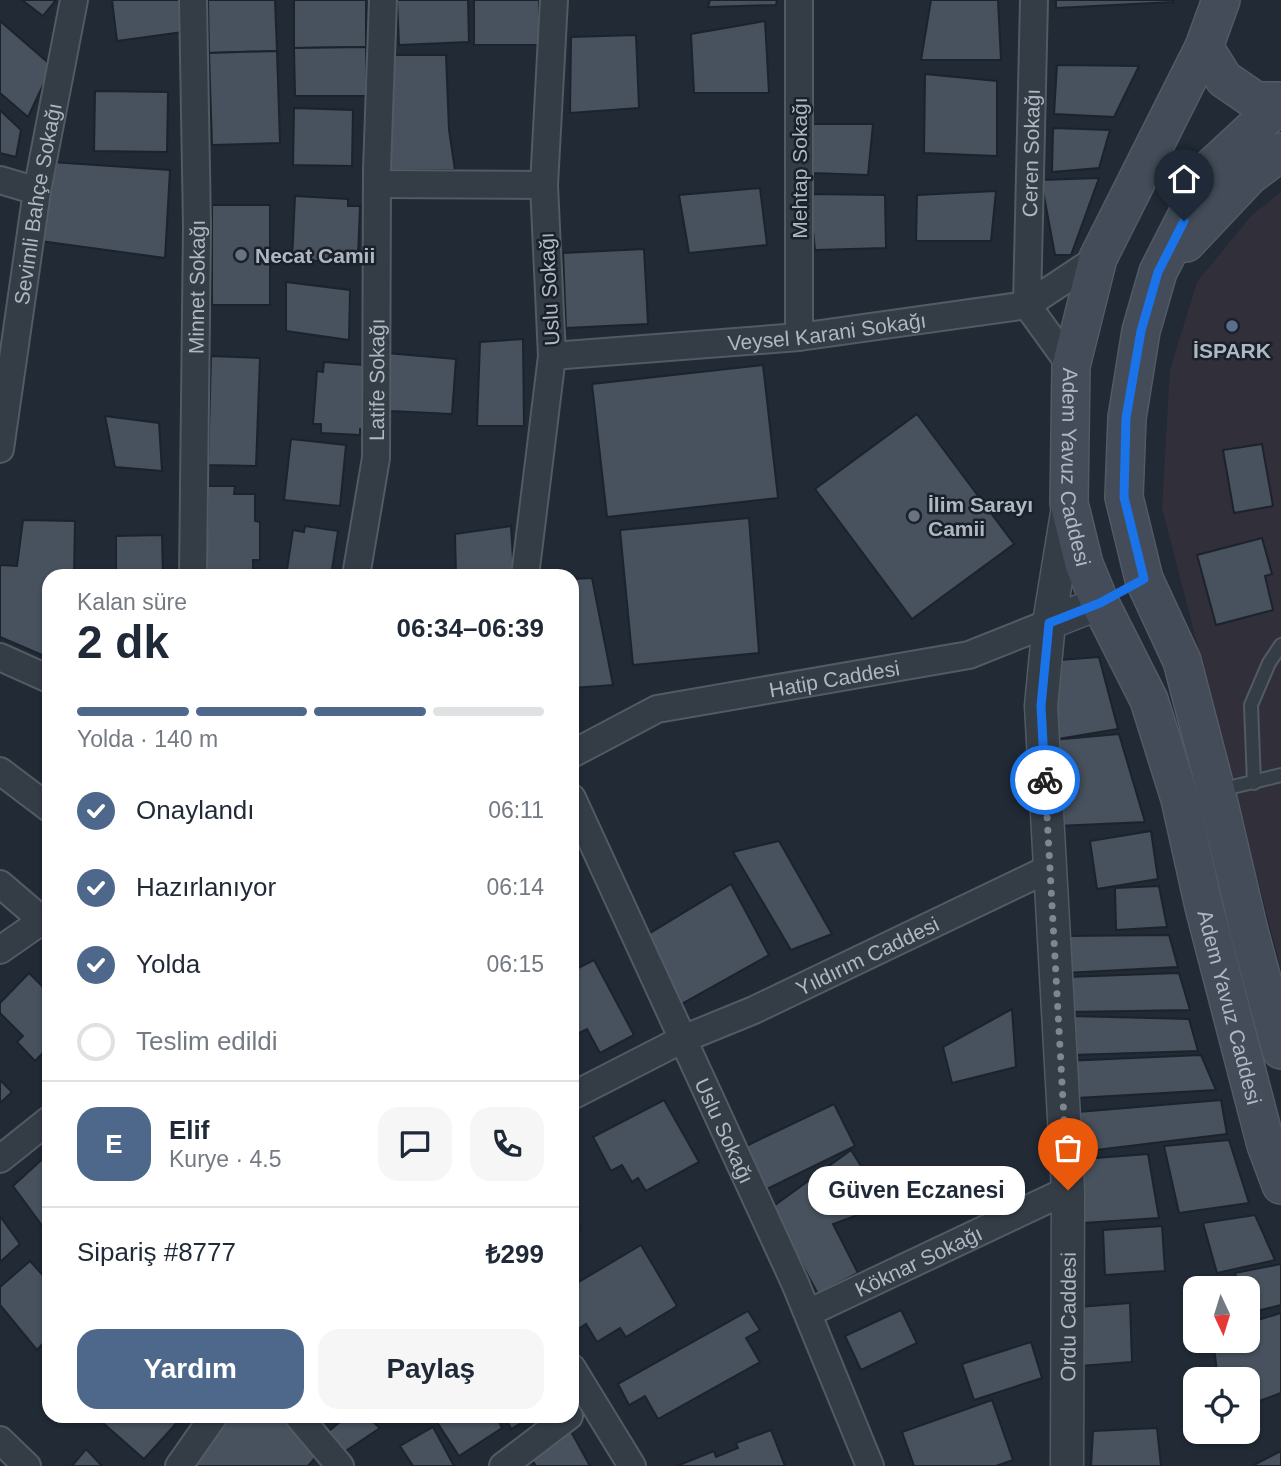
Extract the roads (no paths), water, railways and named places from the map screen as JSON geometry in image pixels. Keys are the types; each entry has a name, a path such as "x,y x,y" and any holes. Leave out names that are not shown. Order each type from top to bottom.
{"main road":[{"name":"Adem Yavuz Caddesi","path":"1221,0 1204,47 1098,258 1071,366 1069,503 1084,564 1100,603 1149,700 1180,799 1256,1108 1281,1184"},
{"path":"1204,47 1224,79 1256,101 1281,102"},
{"name":"Adem Yavuz Caddesi","path":"1281,102 1211,168 1158,272 1141,331 1126,418 1124,497 1144,579 1182,661 1281,1050"},
{"path":"1158,272 1249,176 1281,152"},
{"path":"1100,603 1144,579"},
{"path":"1180,799 1216,791"}],"street":[{"name":"Sevimli Bahçe Sokağı","path":"0,449 37,191 74,0"},
{"name":"Minnet Sokağı","path":"193,0 197,226 193,569"},
{"name":"Latife Sokağı","path":"356,569 376,458 377,184 383,0"},
{"name":"Uslu Sokağı","path":"526,569 552,356 544,184 554,0"},
{"name":"Mehtap Sokağı","path":"799,0 799,337"},
{"name":"Ceren Sokağı","path":"1027,305 1034,0"},
{"path":"0,180 37,191"},
{"path":"377,184 544,184"},
{"path":"1071,366 1027,305 1098,258"},
{"name":"Veysel Karani Sokağı","path":"552,356 799,337 1027,305"},
{"name":"Ordu Caddesi","path":"1067,1466 1068,1190 1041,706 1049,623 1069,503"},
{"name":"Hatip Caddesi","path":"579,750 657,709 969,654 1100,603"},
{"path":"0,657 42,676"},
{"path":"0,771 42,803"},
{"name":"Uslu Sokağı","path":"579,814 808,1313 870,1466"},
{"name":"Yıldırım Caddesi","path":"579,1092 683,1039 754,1010 1050,868"},
{"path":"0,884 42,920"},
{"path":"0,950 42,925"},
{"path":"0,1159 42,1126"},
{"name":"Köknar Sokağı","path":"808,1313 1068,1190"},
{"path":"579,1411 632,1466"},
{"path":"180,1466 209,1423"},
{"path":"304,1423 340,1466"},
{"path":"503,1466 559,1423"},
{"path":"0,1440 27,1466"}],"lane":[{"path":"1254,783 1251,705 1269,663 1281,645"},
{"path":"1216,791 1281,775"}],"place":[{"name":"Necat Camii","path":"241,255"},
{"name":"İSPARK","path":"1232,326"},
{"name":"İlim Sarayı Camii","path":"914,516"},
{"name":"Güven Eczanesi","path":"1068,1190"}]}
